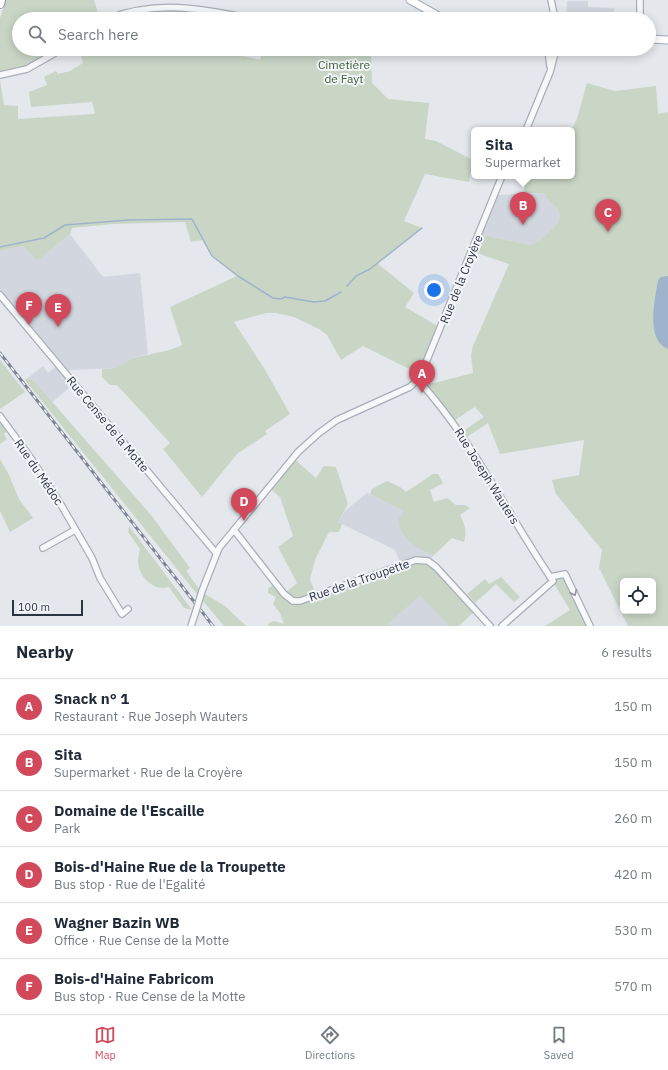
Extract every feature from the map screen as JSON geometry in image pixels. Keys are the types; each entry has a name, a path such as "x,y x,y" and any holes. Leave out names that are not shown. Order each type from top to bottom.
{"highway":[{"path":"0,4 1,0"}],"main road":[{"path":"410,0 431,12"},
{"path":"656,39 668,40"}],"street":[{"path":"551,0 554,12"},
{"path":"640,0 640,12"},
{"path":"123,12 134,7 161,4 189,5 220,12"},
{"path":"0,75 27,69 50,56"},
{"path":"549,56 550,72"},
{"path":"527,127 550,72 554,56"},
{"name":"Rue de la Croyère","path":"418,380 426,365 467,257 501,179"},
{"name":"Rue Cense de la Motte","path":"0,296 216,553"},
{"path":"192,626 202,591 216,553 286,466 319,433 337,420 410,387 418,380"},
{"name":"Rue Joseph Wauters","path":"418,380 464,439 551,579"},
{"name":"Rue du Médoc","path":"0,416 30,457 75,530 92,558 100,578 122,614 128,609"},
{"path":"43,548 75,530"},
{"name":"Rue de la Troupette","path":"234,530 284,594 294,601 300,601 416,560 423,560 436,567 490,626"},
{"path":"502,626 551,579 565,574 590,626"}],"shaded area":[{"path":"567,1 588,1 588,7 614,8 614,12 566,12"},
{"path":"546,193 546,198 558,209 560,215 558,223 540,242 531,245 478,234 494,195"},
{"path":"70,234 103,277 140,273 148,354 133,358 116,368 70,370 66,374 74,384 51,403 32,379 30,380 28,378 43,366 48,373 58,365 0,295 0,251 23,246 37,261"},
{"path":"367,493 405,511 452,537 428,561 401,565 395,550 338,522 345,511"},
{"path":"420,594 449,626 386,626"}],"green space":[{"path":"6,0 94,0 98,12 12,12 12,56 52,56 44,61 5,74 0,72 0,18"},
{"path":"161,4 184,5 184,12 123,12 134,7"},
{"name":"Cimetière de Fayt","path":"81,56 242,56 260,60 261,56 371,56 372,83 388,99 429,103 425,139 436,141 471,159 469,182 425,174 404,221 422,228 377,263 414,293 405,307 441,328 421,375 363,346 341,360 327,335 319,329 294,317 276,313 266,313 234,322 264,368 290,414 265,431 267,434 237,454 202,497 163,449 170,443 117,385 110,385 102,377 102,369 116,368 133,358 170,350 182,345 170,307 237,276 212,256 203,240 191,242 185,222 113,224 72,228 70,234 37,261 23,246 0,251 0,80 4,105 18,106 18,119 93,114 95,113 92,102 31,107 29,92 47,85 44,77 56,71 58,74 70,71 83,63"},
{"path":"587,83 615,91 656,86 658,114 668,112 668,626 628,626 622,614 656,614 656,578 620,578 620,610 599,568 602,550 556,494 552,480 579,475 584,440 500,454 488,423 464,439 460,433 484,417 475,407 452,422 423,386 473,373 471,355 473,346 509,264 471,251 478,234 531,245 540,241 558,223 560,215 558,209 546,198 546,193 523,193 526,179 575,179 575,127 573,127 577,119"},
{"path":"0,360 25,392 0,409"},
{"path":"28,378 30,380 32,379 151,515 190,568 186,571 199,589 197,594 25,380"},
{"path":"0,416 10,429 4,434 7,439 0,444"},
{"path":"293,458 316,478 324,466 336,467 348,504 338,522 342,524 339,532 329,532 315,560 310,579 316,595 416,560 428,561 476,610 459,626 449,626 420,595 386,626 268,626 269,623 274,621 284,624 280,613 273,604 276,597 268,593 268,589 275,583 284,594 297,583 278,547 293,536 280,497 268,487"},
{"path":"0,459 9,475 19,499 33,518 10,532 0,511"},
{"path":"433,474 438,474 443,483 430,490 434,502 447,498 456,505 465,505 470,508 460,515 465,528 464,542 452,538 434,555 422,550 405,537 399,518 404,511 370,494 372,489 387,481 400,487 406,492"},
{"path":"129,526 192,610 184,608 169,587 158,587 148,582 144,578 138,562 140,549 128,532"},
{"path":"563,573 590,626 545,626 570,610 550,577"},
{"path":"501,577 520,597 514,602 496,584 475,603 467,594 485,579 489,584"},
{"path":"205,594 225,606 246,626 224,626 203,601"}],"water":[{"path":"668,276 668,349 661,344 656,337 653,318 658,280 661,277"}],"waterway":[{"path":"0,247 44,238 65,225 129,220 192,219 212,256 238,276 273,298 281,299 285,297 314,302 325,301 341,292"},
{"path":"347,286 356,276 370,269 422,228"}],"railway":[{"path":"0,353 213,626"}],"place":[{"name":"Sita","path":"523,225"},
{"name":"Domaine de l'Escaille","path":"608,232"},
{"name":"Bois-d'Haine Fabricom","path":"29,325"},
{"name":"Wagner Bazin WB","path":"58,327"},
{"name":"Snack n° 1","path":"422,393"},
{"name":"Bois-d'Haine Rue de la Troupette","path":"244,521"}]}
